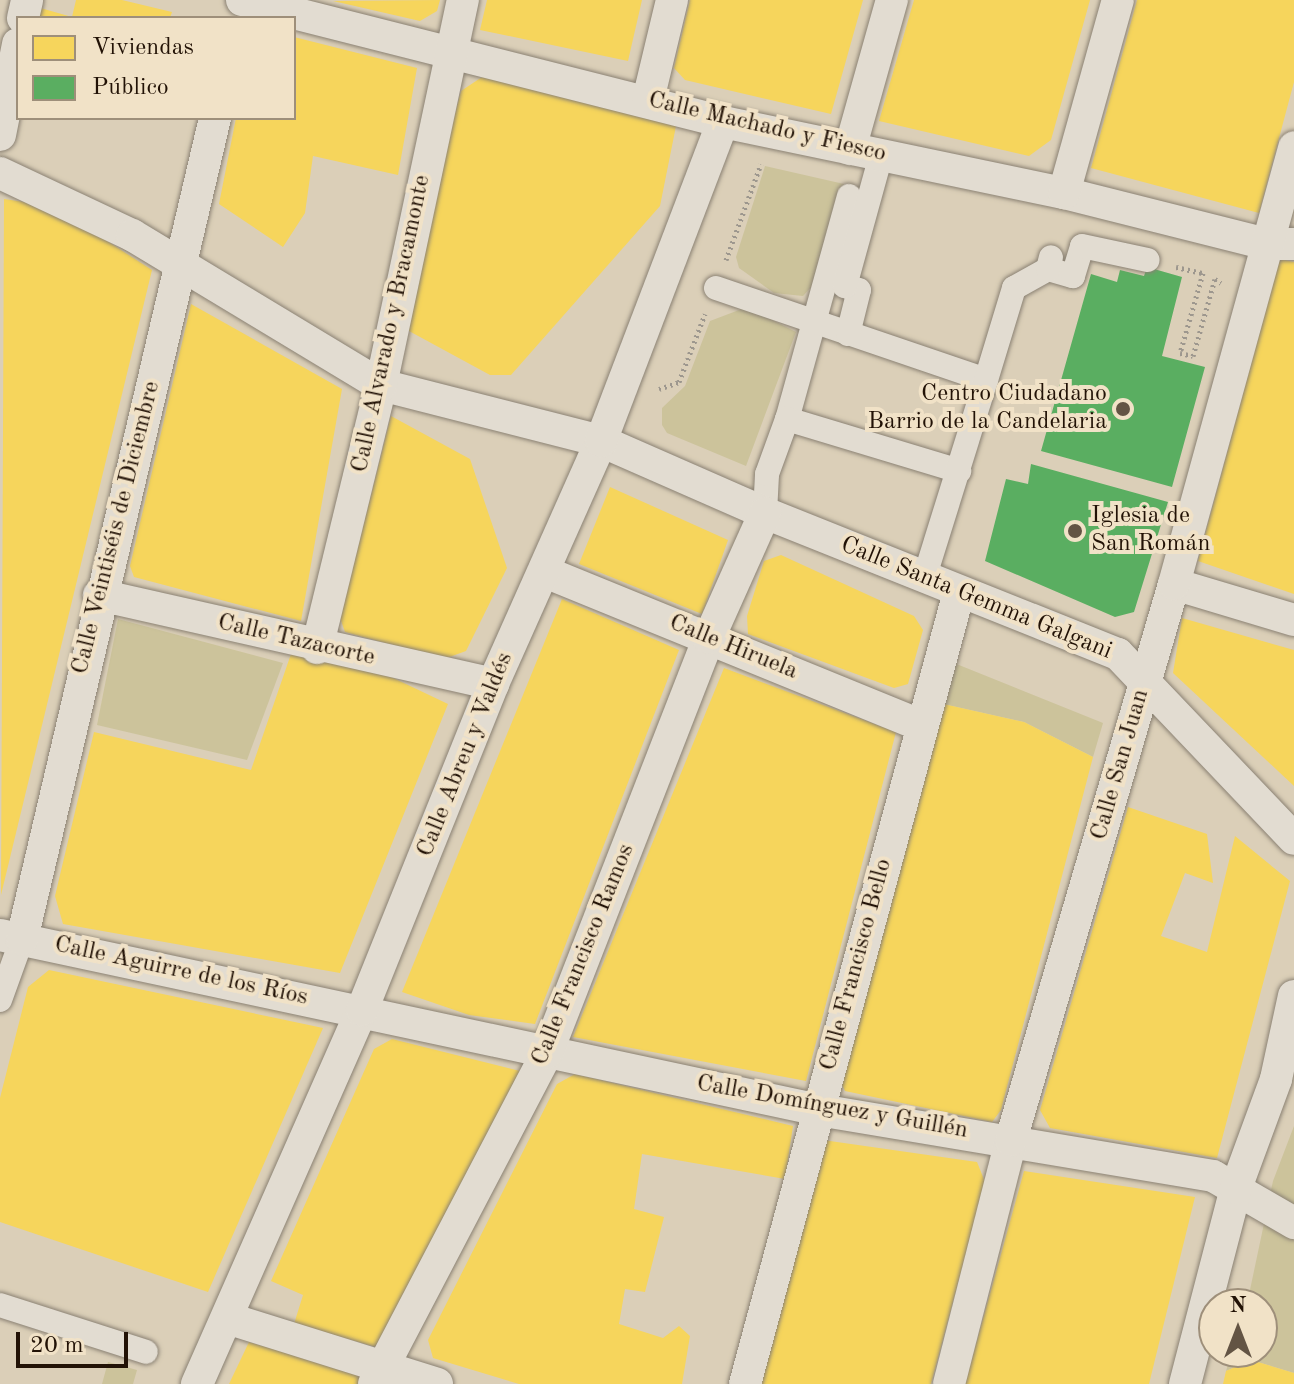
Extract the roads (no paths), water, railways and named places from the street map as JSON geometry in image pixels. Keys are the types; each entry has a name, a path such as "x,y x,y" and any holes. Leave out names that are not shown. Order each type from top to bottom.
{"street":[{"name":"Calle Machado y Fiesco","path":"242,0 450,56 648,100 723,122 1064,193 1281,244"},
{"name":"Calle Alvarado y Bracamonte","path":"317,648 381,385 463,0"},
{"path":"648,100 672,0"},
{"path":"850,149 892,0"},
{"path":"1064,193 1118,0"},
{"path":"0,135 16,54"},
{"name":"Calle Veintiséis de Diciembre","path":"11,937 182,264 215,120"},
{"name":"Calle Abreu y Valdés","path":"197,1384 230,1319 362,1010 493,684 601,441 723,122"},
{"name":"Calle San Juan","path":"949,1384 1011,1140 1174,584 1281,244 1294,147"},
{"path":"848,334 859,290 845,286 881,155"},
{"name":"Calle Santa Gemma Galgani","path":"0,173 132,235 381,385 601,441 924,579 1118,654 1294,839"},
{"path":"765,513 767,474 787,419 849,196"},
{"path":"924,579 1014,288 1050,263 1073,276 1082,246 1148,260"},
{"path":"716,288 986,380"},
{"path":"787,419 959,471"},
{"name":"Calle Francisco Ramos","path":"378,1376 547,1053 709,638 765,513"},
{"name":"Calle Hiruela","path":"545,572 920,725"},
{"path":"1174,584 1294,620"},
{"name":"Calle Francisco Bello","path":"745,1384 920,725 959,592"},
{"name":"Calle Tazacorte","path":"99,595 317,648 493,684"},
{"path":"0,1000 11,937"},
{"name":"Calle Aguirre de los Ríos","path":"11,937 362,1010"},
{"path":"1185,1384 1236,1188 1285,1075 1294,996"},
{"name":"Calle Domínguez y Guillén","path":"362,1010 547,1053 819,1110 1213,1176 1236,1188 1268,1212 1294,1223"},
{"path":"0,1305 146,1352"},
{"path":"230,1319 378,1376 437,1384"}],"place":[{"name":"Centro Ciudadano Barrio de la Candelaria","path":"1123,409"},
{"name":"Iglesia de San Román","path":"1075,531"}]}
